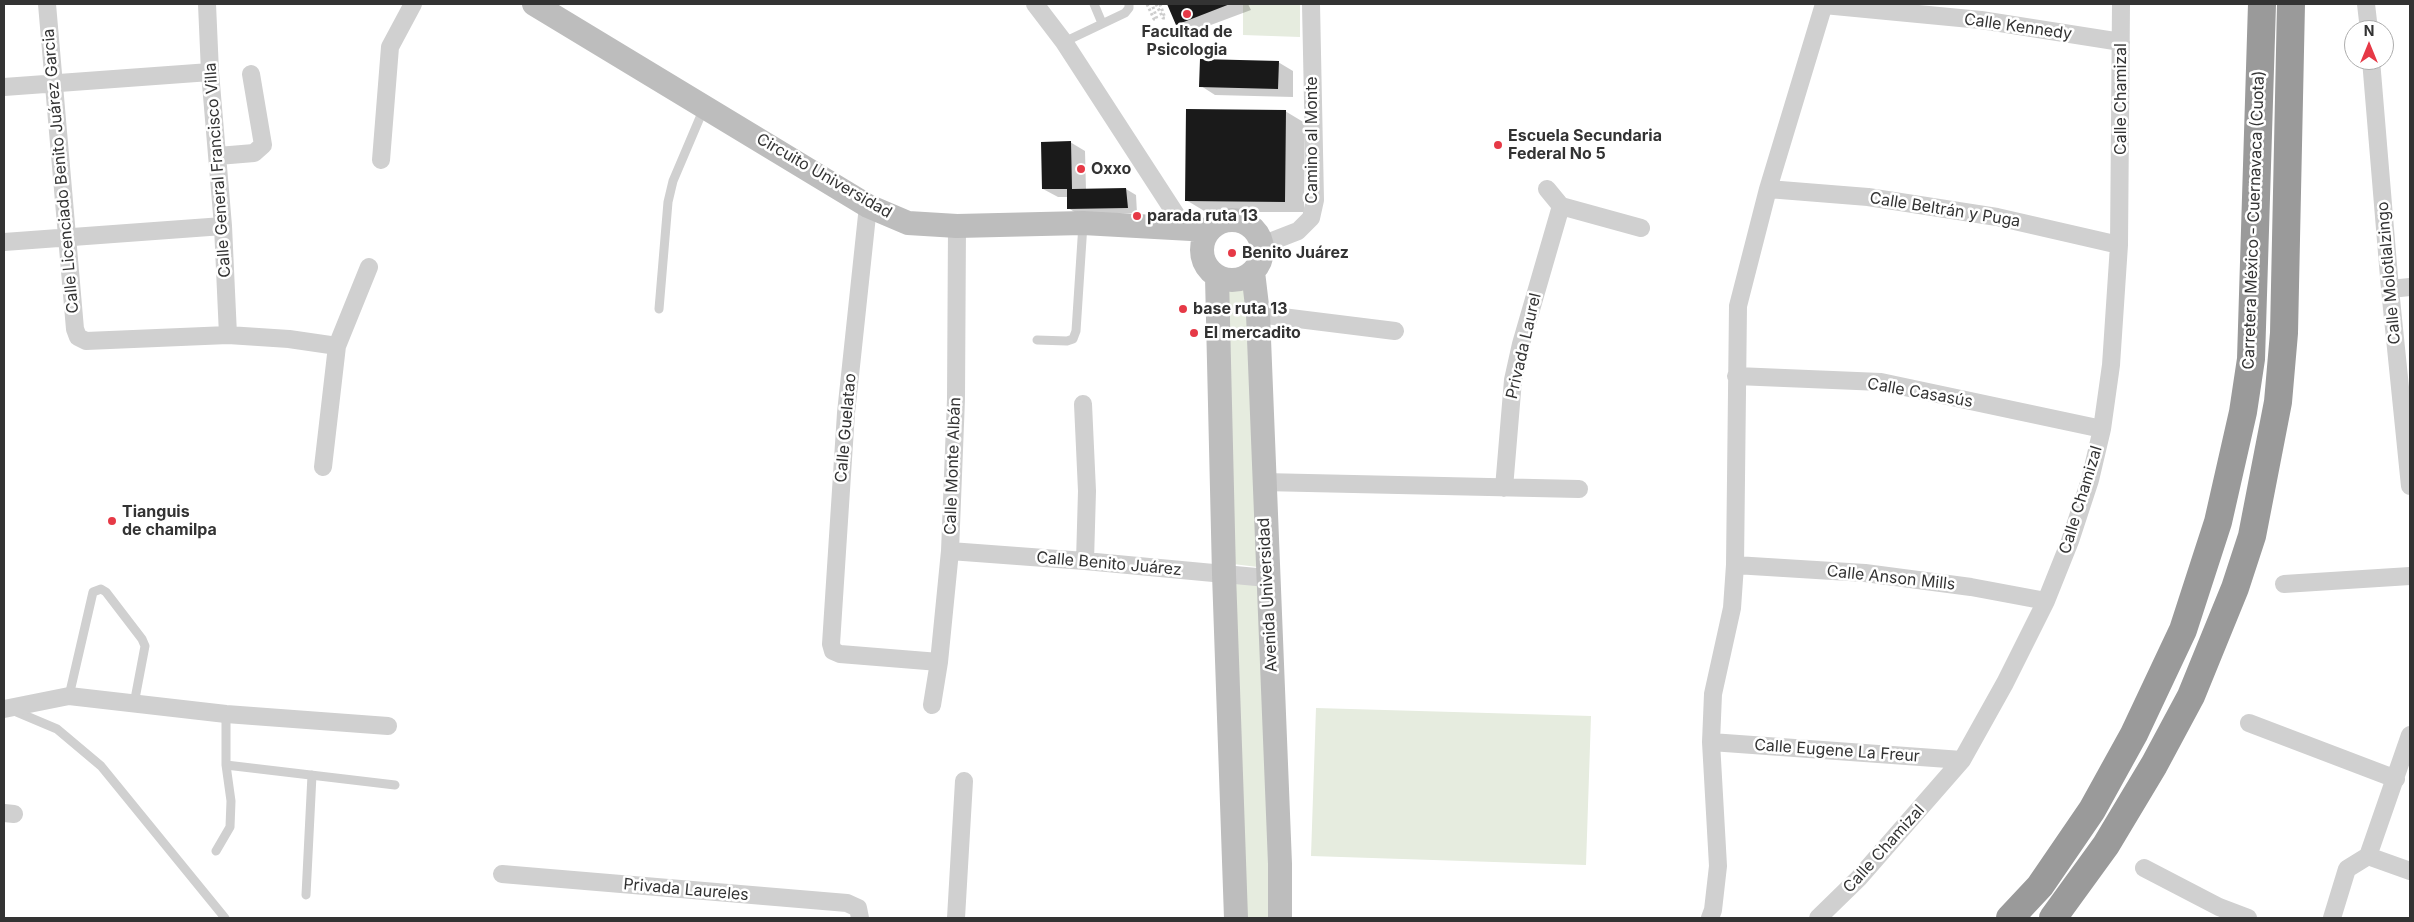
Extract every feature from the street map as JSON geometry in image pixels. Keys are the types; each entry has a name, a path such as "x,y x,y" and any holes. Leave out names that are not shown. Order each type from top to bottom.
{"highway":[{"name":"Carretera México - Cuernavaca (Cuota)","path":"2010,918 2040,886 2092,810 2134,734 2183,630 2218,522 2243,412 2252,359 2262,4"},
{"name":"Carretera México - Cuernavaca (Cuota)","path":"2053,918 2106,845 2154,765 2192,696 2232,598 2252,536 2278,402 2284,333 2291,4"}],"street":[{"name":"Calle Licenciado Benito Juárez Garcia","path":"47,4 52,84 66,236 75,329 78,337 86,341 228,336"},
{"name":"Calle General Francisco Villa","path":"207,4 210,72 223,226 228,336"},
{"path":"381,160 390,47 413,4"},
{"name":"Circuito Universidad","path":"534,4 868,206 908,223 957,226 1084,223 1184,227 1209,230"},
{"path":"1035,4 1064,42 1184,227"},
{"name":"Camino al Monte","path":"1262,245 1298,231 1311,218 1315,200 1312,4"},
{"path":"1715,916 1718,866 1711,742 1713,694 1732,608 1735,565 1738,306 1768,188 1824,4"},
{"name":"Calle Kennedy","path":"1824,4 1981,20 2121,42"},
{"name":"Calle Chamizal","path":"1818,918 1859,878 1962,760 2005,683 2046,601 2070,541 2090,480 2102,429 2111,364 2120,244 2122,4"},
{"path":"2366,4 2368,20"},
{"name":"Calle Molotlalzingo","path":"2372,70 2390,289 2410,486"},
{"path":"4,87 210,72"},
{"path":"218,156 254,153 261,149 263,145 251,74"},
{"name":"Calle Beltrán y Puga","path":"1768,188 1868,197 1988,215 2120,244"},
{"path":"1547,189 1561,206 1641,228"},
{"name":"Calle Guelatao","path":"868,206 846,413 831,644 833,651 840,654 939,662"},
{"name":"Privada Laurel","path":"1504,488 1513,380 1521,344 1561,206"},
{"path":"1226,221 1245,223 1253,229 1262,245 1259,264 1253,272 1236,280 1217,277 1207,268 1202,255 1203,242 1209,230 1226,221"},
{"path":"4,242 223,226"},
{"name":"Calle Monte Albán","path":"932,705 939,662 950,551 956,399 957,226"},
{"path":"323,468 337,346 369,267"},
{"name":"Avenida Universidad","path":"1253,272 1258,314 1263,482 1280,864 1280,918"},
{"path":"1217,277 1224,574 1236,918"},
{"path":"2390,289 2410,287"},
{"path":"1258,314 1395,331"},
{"path":"228,336 289,339 337,346"},
{"name":"Calle Casasús","path":"1736,376 1881,382 2102,429"},
{"path":"1083,404 1087,491 1086,561"},
{"path":"1263,482 1579,488"},
{"name":"Calle Benito Juárez","path":"950,551 1086,561 1267,578"},
{"name":"Calle Anson Mills","path":"1735,565 1865,573 1971,587 2046,601"},
{"path":"2284,584 2410,576"},
{"path":"7,709 69,696 226,714 388,726"},
{"path":"2249,723 2396,779"},
{"path":"2332,918 2347,869 2368,856 2410,735"},
{"name":"Calle Eugene La Freur","path":"1711,742 1962,760"},
{"path":"956,918 964,781"},
{"path":"2368,856 2410,871"},
{"path":"2144,868 2214,913 2248,918"},
{"name":"Privada Laureles","path":"502,874 847,903 858,908 860,918"}],"lane":[{"path":"1094,4 1102,23"},
{"path":"1064,42 1125,13 1129,8 1129,4"},
{"path":"659,309 668,202 672,182 705,106"},
{"path":"1037,340 1067,341 1074,339 1084,223"},
{"path":"69,696 93,592 100,589 106,592 142,639 145,646 134,704"},
{"path":"7,709 57,729 101,766 225,918"},
{"path":"216,851 230,827 231,801 226,765 226,714"},
{"path":"226,765 396,785"},
{"path":"306,895 312,775"}],"path":[{"path":"1147,4 1154,19 1157,19 1152,4"},
{"path":"1156,4 1163,18 1165,18 1160,4"}],"shaded area":[{"path":"1243,4 1300,4 1300,37 1243,35"},
{"path":"1223,287 1249,287 1258,567 1233,564"},
{"path":"1232,581 1263,586 1274,918 1244,918"},
{"path":"1316,708 1591,716 1586,865 1311,856"}],"building":[{"name":"Facultad de Psicologia","path":"1167,4 1230,4 1176,25"},
{"path":"1200,59 1279,61 1278,89 1199,87"},
{"path":"1186,109 1286,110 1285,202 1185,201"},
{"path":"1071,141 1072,189 1126,188 1128,208 1067,209 1067,189 1042,189 1041,142"}],"place":[{"name":"Facultad de Psicologia","path":"1187,14"},
{"name":"Escuela Secundaria Federal No 5","path":"1498,145"},
{"name":"Oxxo","path":"1081,169"},
{"name":"parada ruta 13","path":"1137,216"},
{"name":"Benito Juárez","path":"1232,253"},
{"name":"base ruta 13","path":"1183,309"},
{"name":"El mercadito","path":"1194,333"},
{"name":"Tianguis de chamilpa","path":"112,521"}]}
